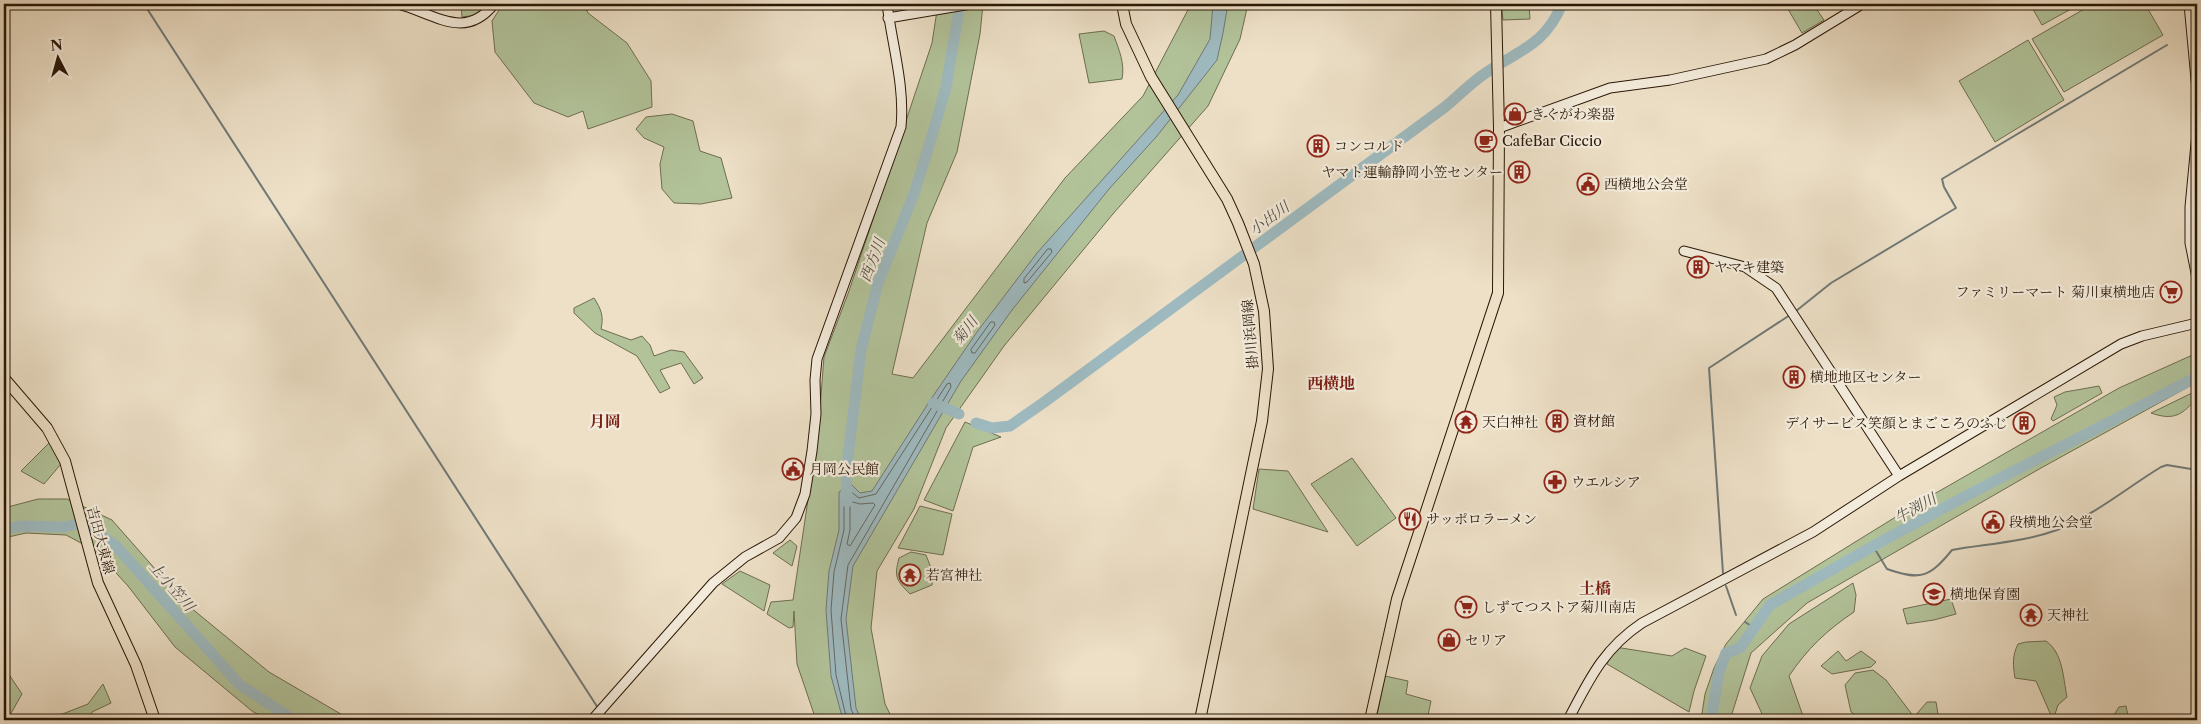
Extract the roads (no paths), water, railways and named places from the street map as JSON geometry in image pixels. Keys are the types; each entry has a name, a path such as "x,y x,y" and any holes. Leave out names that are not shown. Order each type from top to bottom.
{"main road":[{"name":"掛川浜岡線","path":"1122,4 1130,32 1151,77 1227,199 1248,245 1264,311 1268,343 1262,422 1200,720"},
{"path":"1370,720 1397,599 1498,293 1499,128 1496,4"},
{"name":"吉田大東線","path":"4,378 34,411 55,441 65,461 98,583 136,665 155,720"}],"street":[{"path":"398,4 462,24 480,19 494,4"},
{"path":"598,714 713,583 746,556 779,538 796,518 803,504 816,414 815,380 817,359 901,127 903,113 887,4"},
{"path":"888,18 971,4"},
{"path":"2189,4 2197,90"},
{"path":"1499,128 1610,88 1670,80 1766,59 1795,45 1859,6"},
{"path":"2197,133 2190,207 2190,243 2197,278"},
{"path":"1684,251 1745,266 1776,288 1899,476"},
{"path":"1568,720 1597,666 1616,643 1634,628 1813,532 1899,476 2121,344 2142,336 2197,322"}],"water":[{"path":"1213,4 1228,4 1217,60 1157,136 1109,189 1012,310 961,381 853,566 846,619 856,708 861,720 843,720 831,676 826,610 829,571 839,530 839,492 851,484 860,493 872,491 977,332 1037,253 1178,95 1210,39"}],"waterway":[{"path":"144,4 598,708"},
{"name":"西方川","path":"847,502 846,473 861,350 878,283 914,194 934,129 946,87 960,4"},
{"name":"小出川","path":"976,423 992,428 1010,426 1043,403 1445,107 1480,77 1537,40 1555,19 1562,4"},
{"path":"1796,311 1831,283 1956,208 1944,187 1942,179 2167,45"},
{"path":"1723,573 1709,368 1790,315"},
{"name":"牛渕川","path":"1711,720 1719,672 1726,653 1740,648 1770,605 1884,540 1983,487 2197,377"},
{"name":"小出川","path":"933,403 959,414"},
{"path":"1873,546 1887,569 1908,575 1924,574 1937,566 1952,550 2005,542 2057,530 2084,517 2161,467 2167,465 2197,470"},
{"name":"上小笠川","path":"4,529 22,526 64,527 77,524 99,534 116,546 239,684 294,720"},
{"path":"1726,586 1736,615"},
{"path":"1745,622 1753,627"},
{"path":"602,714 606,720"}],"place":[{"name":"きくがわ楽器","path":"1515,114"},
{"name":"CafeBar Ciccio","path":"1486,141"},
{"name":"コンコルド","path":"1318,146"},
{"name":"ヤマト運輸静岡小笠センター","path":"1519,172"},
{"name":"西横地公会堂","path":"1588,184"},
{"name":"ヤマキ建築","path":"1698,267"},
{"name":"ファミリーマート 菊川東横地店","path":"2171,292"},
{"name":"横地地区センター","path":"1794,377"},
{"name":"資材館","path":"1557,421"},
{"name":"天白神社","path":"1466,422"},
{"name":"デイサービス笑顔とまごころのふじ","path":"2024,423"},
{"name":"月岡公民館","path":"793,469"},
{"name":"ウエルシア","path":"1555,482"},
{"name":"サッポロラーメン","path":"1410,519"},
{"name":"段横地公会堂","path":"1993,522"},
{"name":"若宮神社","path":"910,575"},
{"name":"横地保育園","path":"1934,594"},
{"name":"しずてつストア菊川南店","path":"1466,607"},
{"name":"天神社","path":"2031,615"},
{"name":"セリア","path":"1449,640"}],"district":[{"name":"西横地","path":"1331,383"},
{"name":"月岡","path":"605,421"},
{"name":"土橋","path":"1595,588"}],"water label":[{"name":"菊川","path":"965,330"}]}
